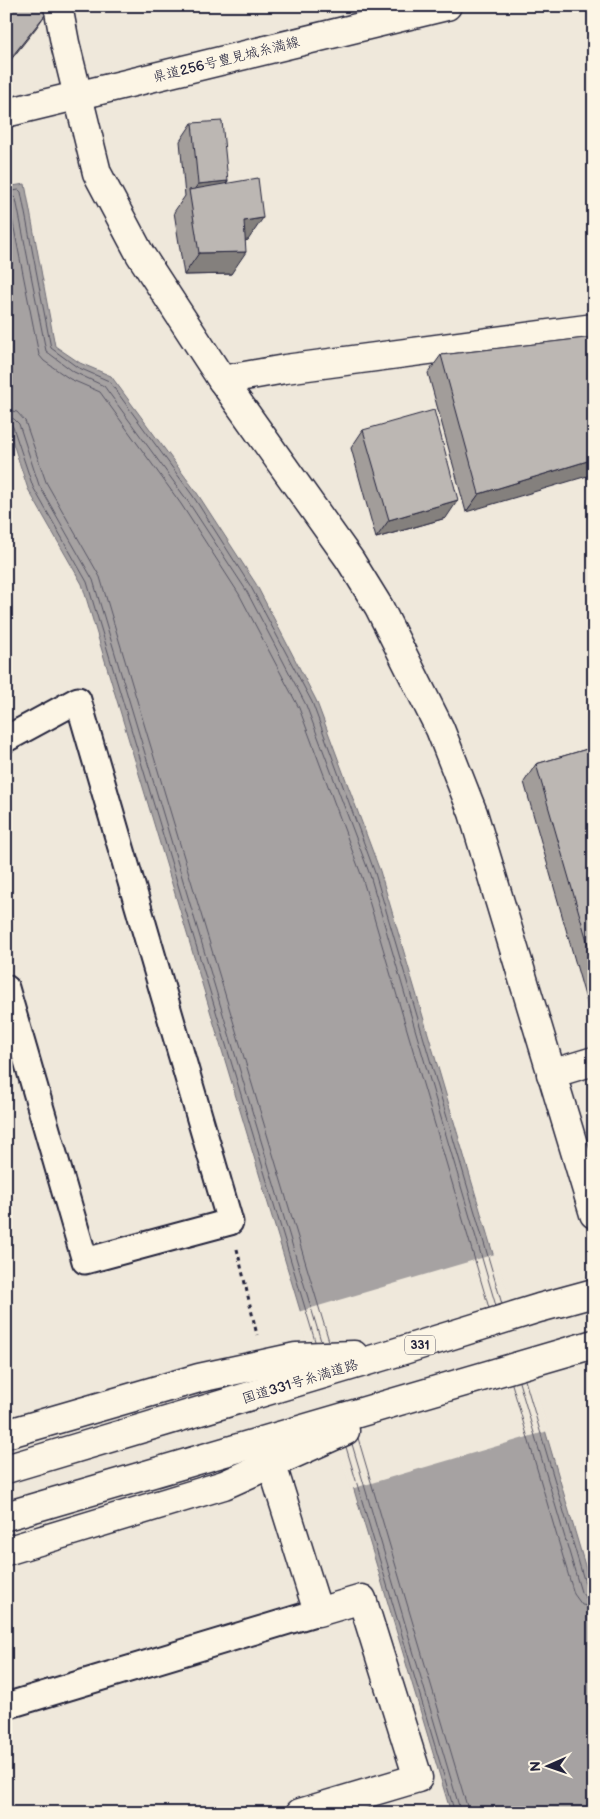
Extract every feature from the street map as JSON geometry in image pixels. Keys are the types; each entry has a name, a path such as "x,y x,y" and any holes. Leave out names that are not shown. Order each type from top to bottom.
{"main road":[{"path":"58,6 97,173 140,254 222,380 350,560 379,607 440,729 473,813 594,1214"},
{"name":"県道256号豊見城糸満線","path":"6,113 446,6"},
{"path":"222,380 285,369 594,328"},
{"path":"551,1074 594,1061"},
{"name":"国道331号糸満道路","path":"6,1469 207,1409 298,1369 394,1353 594,1293"},
{"path":"6,1516 220,1452 319,1434 411,1398 594,1344"},
{"path":"6,1434 199,1378 298,1369"},
{"path":"6,1551 224,1485 272,1465 319,1434"},
{"path":"272,1465 318,1612 362,1600 418,1778 300,1813"}],"street":[{"path":"6,739 78,700 230,1222 85,1261 6,988"},
{"path":"6,1706 318,1612"}],"path":[{"path":"230,1222 258,1338"}],"water":[{"path":"25,184 55,346 80,363 111,376 197,493 256,584 316,700 380,871 594,1596 594,1813 451,1813 82,584 28,489 6,422 6,187"}],"pier":[{"path":"495,1254 548,1431 351,1489 298,1312"}],"building":[{"path":"6,6 41,6 45,15 14,54 6,58"},
{"path":"222,121 228,181 198,184 192,123"},
{"path":"258,178 263,218 244,221 246,252 199,253 189,190"},
{"path":"594,337 594,459 479,494 441,355"},
{"path":"434,410 458,500 389,520 363,430"},
{"path":"594,747 594,965 536,764"}]}
